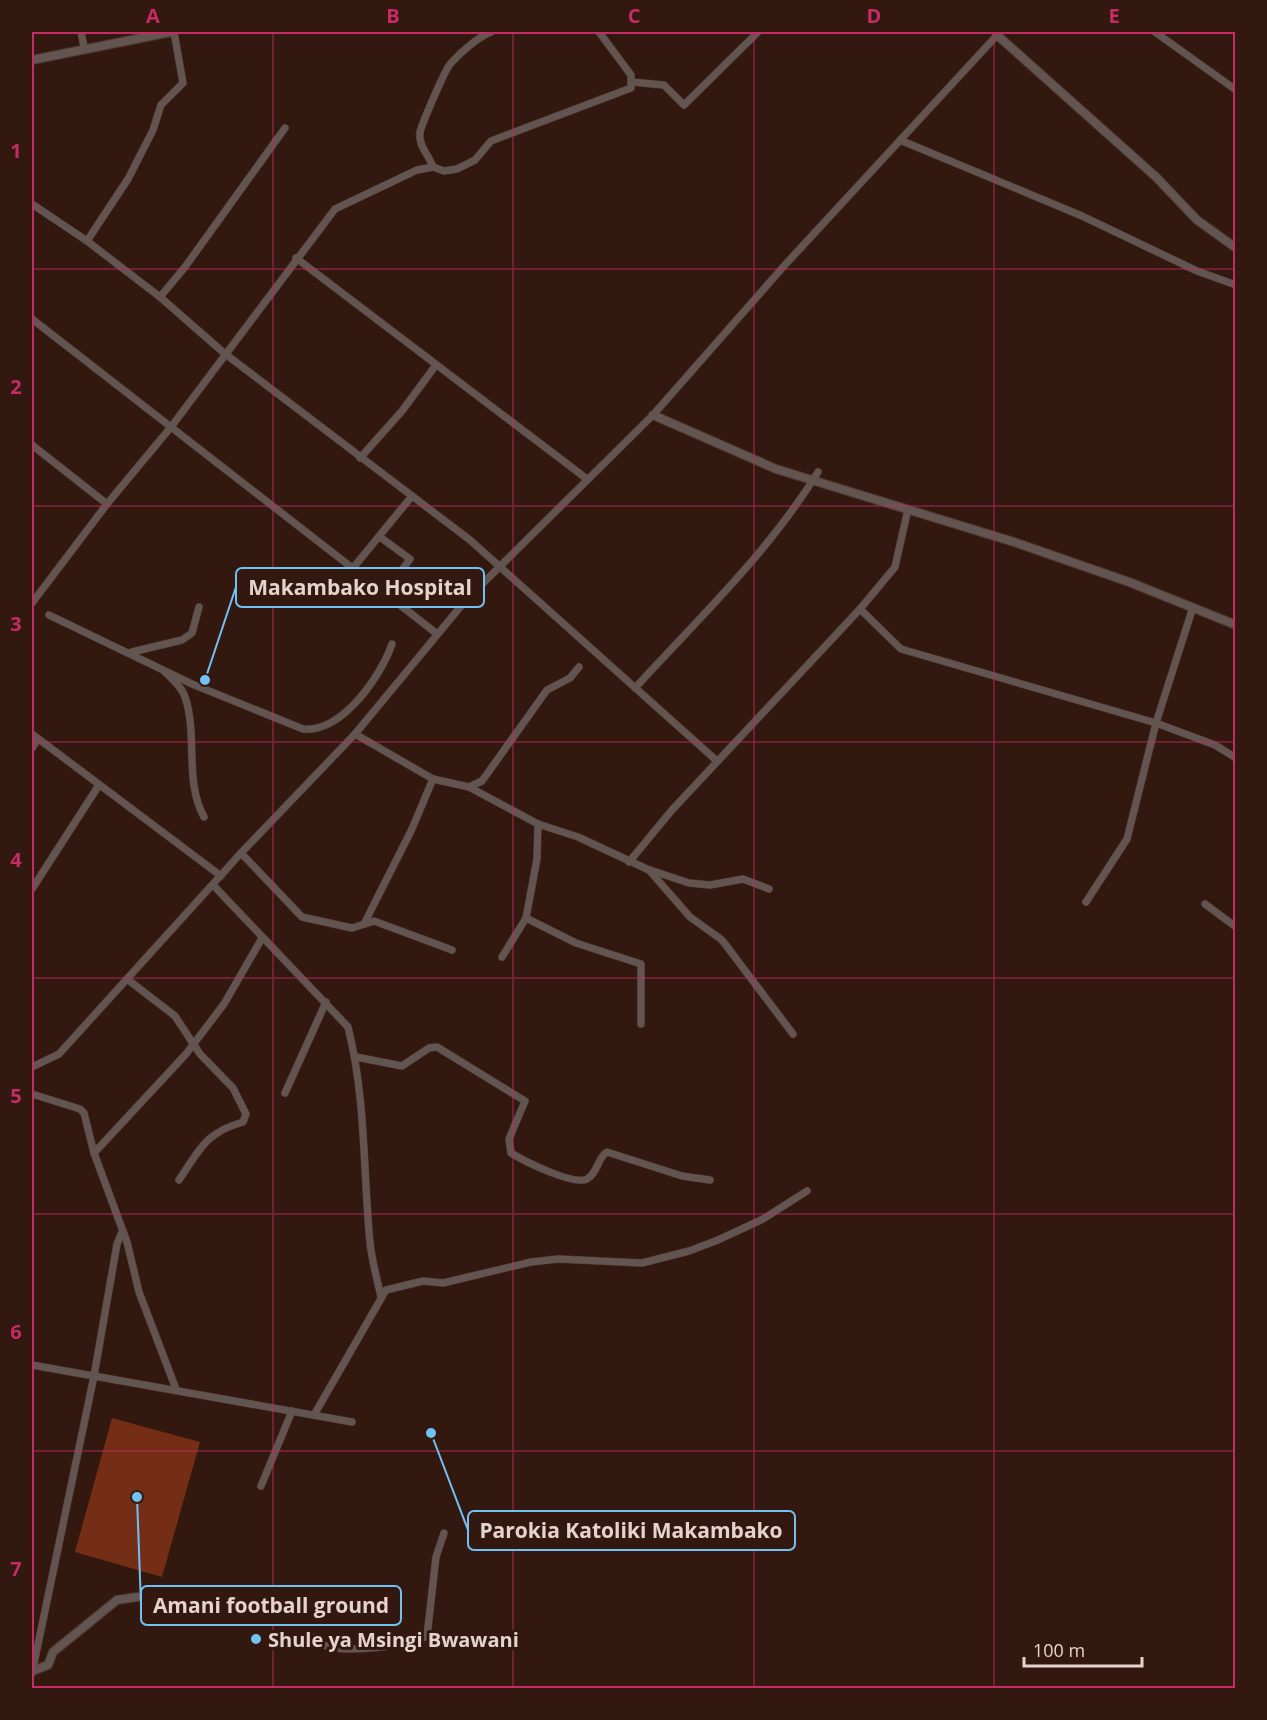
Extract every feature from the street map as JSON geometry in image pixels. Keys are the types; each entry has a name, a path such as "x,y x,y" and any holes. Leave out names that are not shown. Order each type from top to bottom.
{"street":[{"path":"81,32 84,47"},
{"path":"32,60 84,47 173,32 183,83 161,105 153,130 128,179 87,242"},
{"path":"433,167 421,145 420,133 443,77 450,64 483,35 492,32"},
{"path":"32,603 107,504 171,426 335,209 417,170 433,167 444,171 457,169 475,160 491,141 631,88 631,75 599,32"},
{"path":"632,82 664,85 684,105 758,32"},
{"path":"1155,32 1236,90"},
{"path":"32,1067 59,1054 242,853 355,735 436,633 587,479 653,416 784,266 999,33 1156,177 1197,220 1236,248"},
{"path":"160,297 185,267 285,128"},
{"path":"900,140 1082,216 1197,271 1236,285"},
{"path":"32,204 160,297 215,342"},
{"path":"49,221 87,242"},
{"path":"296,258 587,479"},
{"path":"160,297 224,353 470,540 717,761"},
{"path":"32,320 436,633"},
{"path":"360,458 402,411 436,364"},
{"path":"653,416 776,469 815,476 908,509 1017,543 1236,625"},
{"path":"34,450 107,504"},
{"path":"635,688 759,556 798,505 815,476"},
{"path":"353,568 412,496"},
{"path":"628,862 717,761 860,609 895,567 908,509"},
{"path":"380,537 410,559 385,593"},
{"path":"129,653 148,651 182,640 192,633 199,607"},
{"path":"1086,902 1127,839 1156,723 1193,607"},
{"path":"860,609 901,649 1156,723 1215,745 1236,758"},
{"path":"49,615 252,709 303,729 314,730 335,722 352,705 385,664 392,644"},
{"path":"161,667 184,694 195,786 199,808 204,817"},
{"path":"469,787 482,781 547,690 570,678 579,667"},
{"path":"355,735 433,779 469,787 538,824 578,837 649,870 689,883 711,885 743,879 769,889"},
{"path":"32,748 35,736 221,876"},
{"path":"242,853 302,917 358,928 365,922 433,779"},
{"path":"32,889 99,785"},
{"path":"502,957 526,918 537,859 538,824"},
{"path":"649,870 690,917 722,940 793,1034"},
{"path":"213,885 348,1027 356,1057 368,1178 370,1244 381,1297"},
{"path":"1205,904 1236,927"},
{"path":"526,918 576,943 641,964 641,1024"},
{"path":"365,922 374,921 452,950"},
{"path":"94,1153 186,1054 192,1043 224,1004 262,938"},
{"path":"128,979 176,1016 200,1054 233,1088 239,1098 245,1119 221,1128 210,1136 179,1180"},
{"path":"285,1093 326,1002"},
{"path":"356,1057 402,1066 429,1048 437,1047 525,1101 509,1139 511,1153 560,1175 582,1180 588,1179 607,1152 681,1176 710,1180"},
{"path":"32,1094 80,1109 84,1113 94,1153 127,1242 139,1292 176,1389"},
{"path":"314,1415 386,1290 423,1281 443,1283 531,1262 558,1259 642,1263 689,1251 763,1220 807,1191"},
{"path":"32,1672 94,1376 117,1244 122,1232"},
{"path":"32,1365 352,1422"},
{"path":"261,1486 292,1411"},
{"path":"312,1637 325,1645 357,1649 417,1642 428,1636 436,1557 444,1533"},
{"path":"32,1672 48,1665 53,1652 117,1600 137,1597"}],"shaded area":[{"path":"112,1418 200,1442 162,1577 75,1552"}],"place":[{"name":"Makambako Hospital","path":"205,680"},
{"name":"Parokia Katoliki Makambako","path":"431,1433"},
{"name":"Amani football ground","path":"137,1497"},
{"name":"Shule ya Msingi Bwawani","path":"256,1639"}]}
